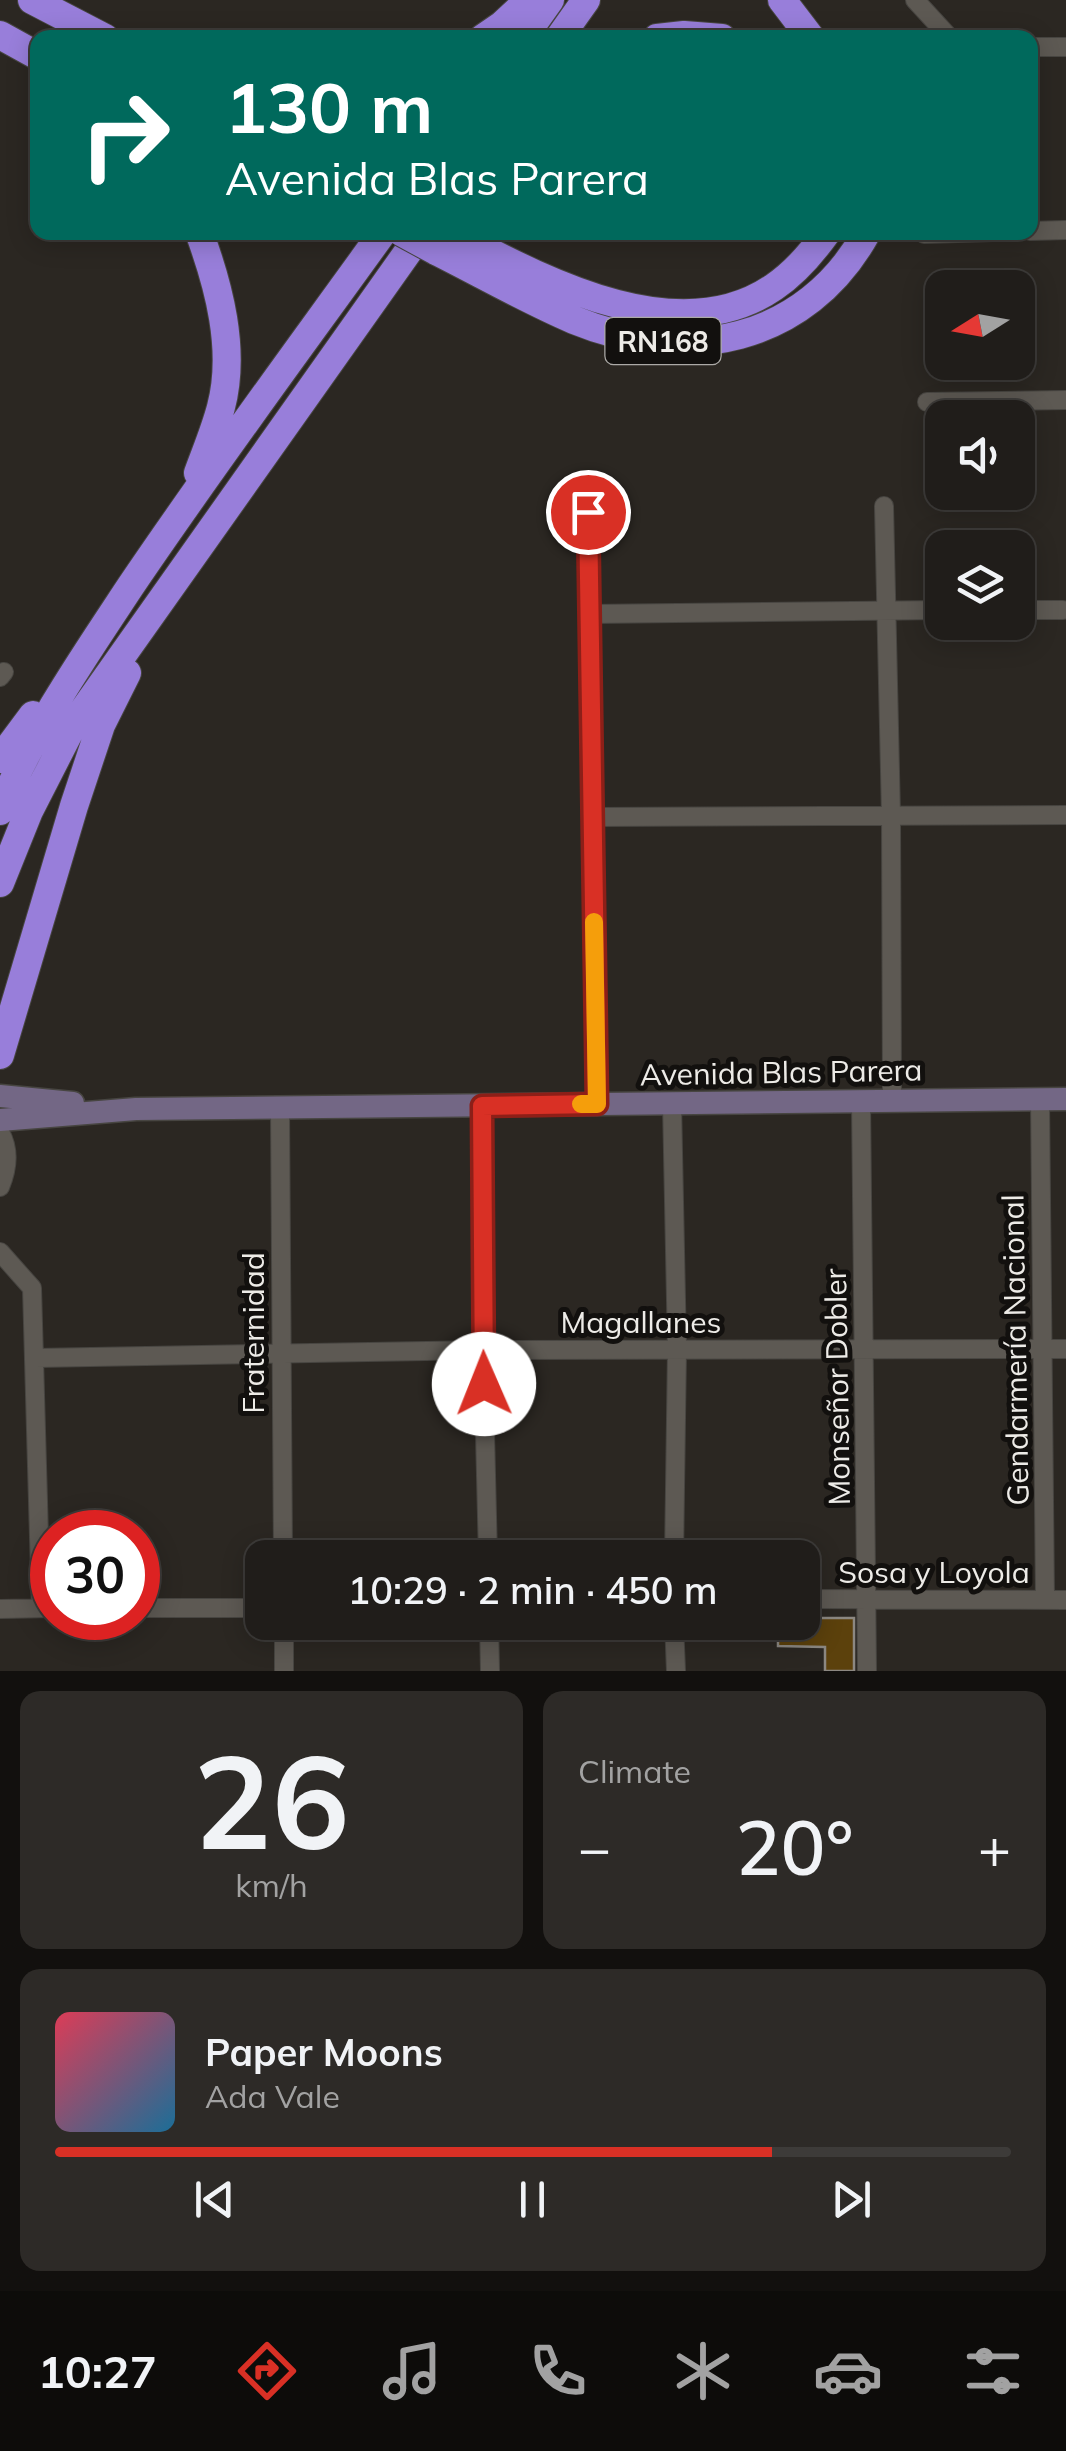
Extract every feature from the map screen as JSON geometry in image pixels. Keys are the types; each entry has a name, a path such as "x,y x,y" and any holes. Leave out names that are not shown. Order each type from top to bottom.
{"highway":[{"path":"6,0 60,30"},
{"path":"32,0 90,30"},
{"path":"496,30 528,0"},
{"path":"529,30 550,0"},
{"path":"565,30 586,0"},
{"path":"782,0 805,30"},
{"path":"0,22 30,38"},
{"path":"0,35 30,52"},
{"path":"162,540 197,476 222,404 224,325 201,240"},
{"path":"0,811 46,720 84,658 162,540 377,240"},
{"path":"0,883 29,810 74,725 189,562 438,240"},
{"name":"RN168","path":"445,240 574,320 613,333 674,342 710,341 762,329 806,306 842,272 862,240"},
{"name":"RN168","path":"447,240 578,293 616,305 668,312 728,306 771,290 792,273 820,240"},
{"path":"0,1055 101,725 189,562"},
{"path":"0,759 34,712 84,658"}],"main road":[{"path":"0,1096 136,1109"},
{"name":"Avenida Blas Parera","path":"136,1109 1066,1099"},
{"path":"0,1120 136,1109"}],"street":[{"path":"915,0 943,30"},
{"path":"1038,47 1066,47"},
{"path":"1038,232 1066,230"},
{"path":"1035,400 1066,400"},
{"path":"884,506 892,1101"},
{"path":"588,512 597,1104"},
{"path":"590,614 925,610"},
{"path":"1035,610 1063,610"},
{"path":"593,817 1066,815"},
{"name":"Gendarmería Nacional","path":"1040,1099 1045,1600"},
{"name":"Monseñor Dobler","path":"862,1101 867,1671"},
{"path":"672,1103 674,1540"},
{"path":"482,1106 482,1350 487,1540"},
{"name":"Fraternidad","path":"280,1108 283,1540"},
{"path":"0,1132 8,1160 0,1187"},
{"path":"0,1252 32,1288 42,1510"},
{"name":"Magallanes","path":"36,1358 482,1350 1066,1349"},
{"name":"Sosa y Loyola","path":"820,1600 1066,1600"},
{"path":"160,1608 245,1608"},
{"path":"0,1610 30,1609"},
{"path":"284,1640 284,1671"},
{"path":"489,1640 490,1671"},
{"path":"675,1640 676,1671"}],"building":[{"path":"820,1618 854,1618 854,1671 825,1671 825,1647 778,1646 778,1640 820,1640"}],"slow traffic":[{"path":"581,1104 597,1104 594,922"}],"route":[{"path":"484,1384 482,1106 597,1104 588,512"}]}
